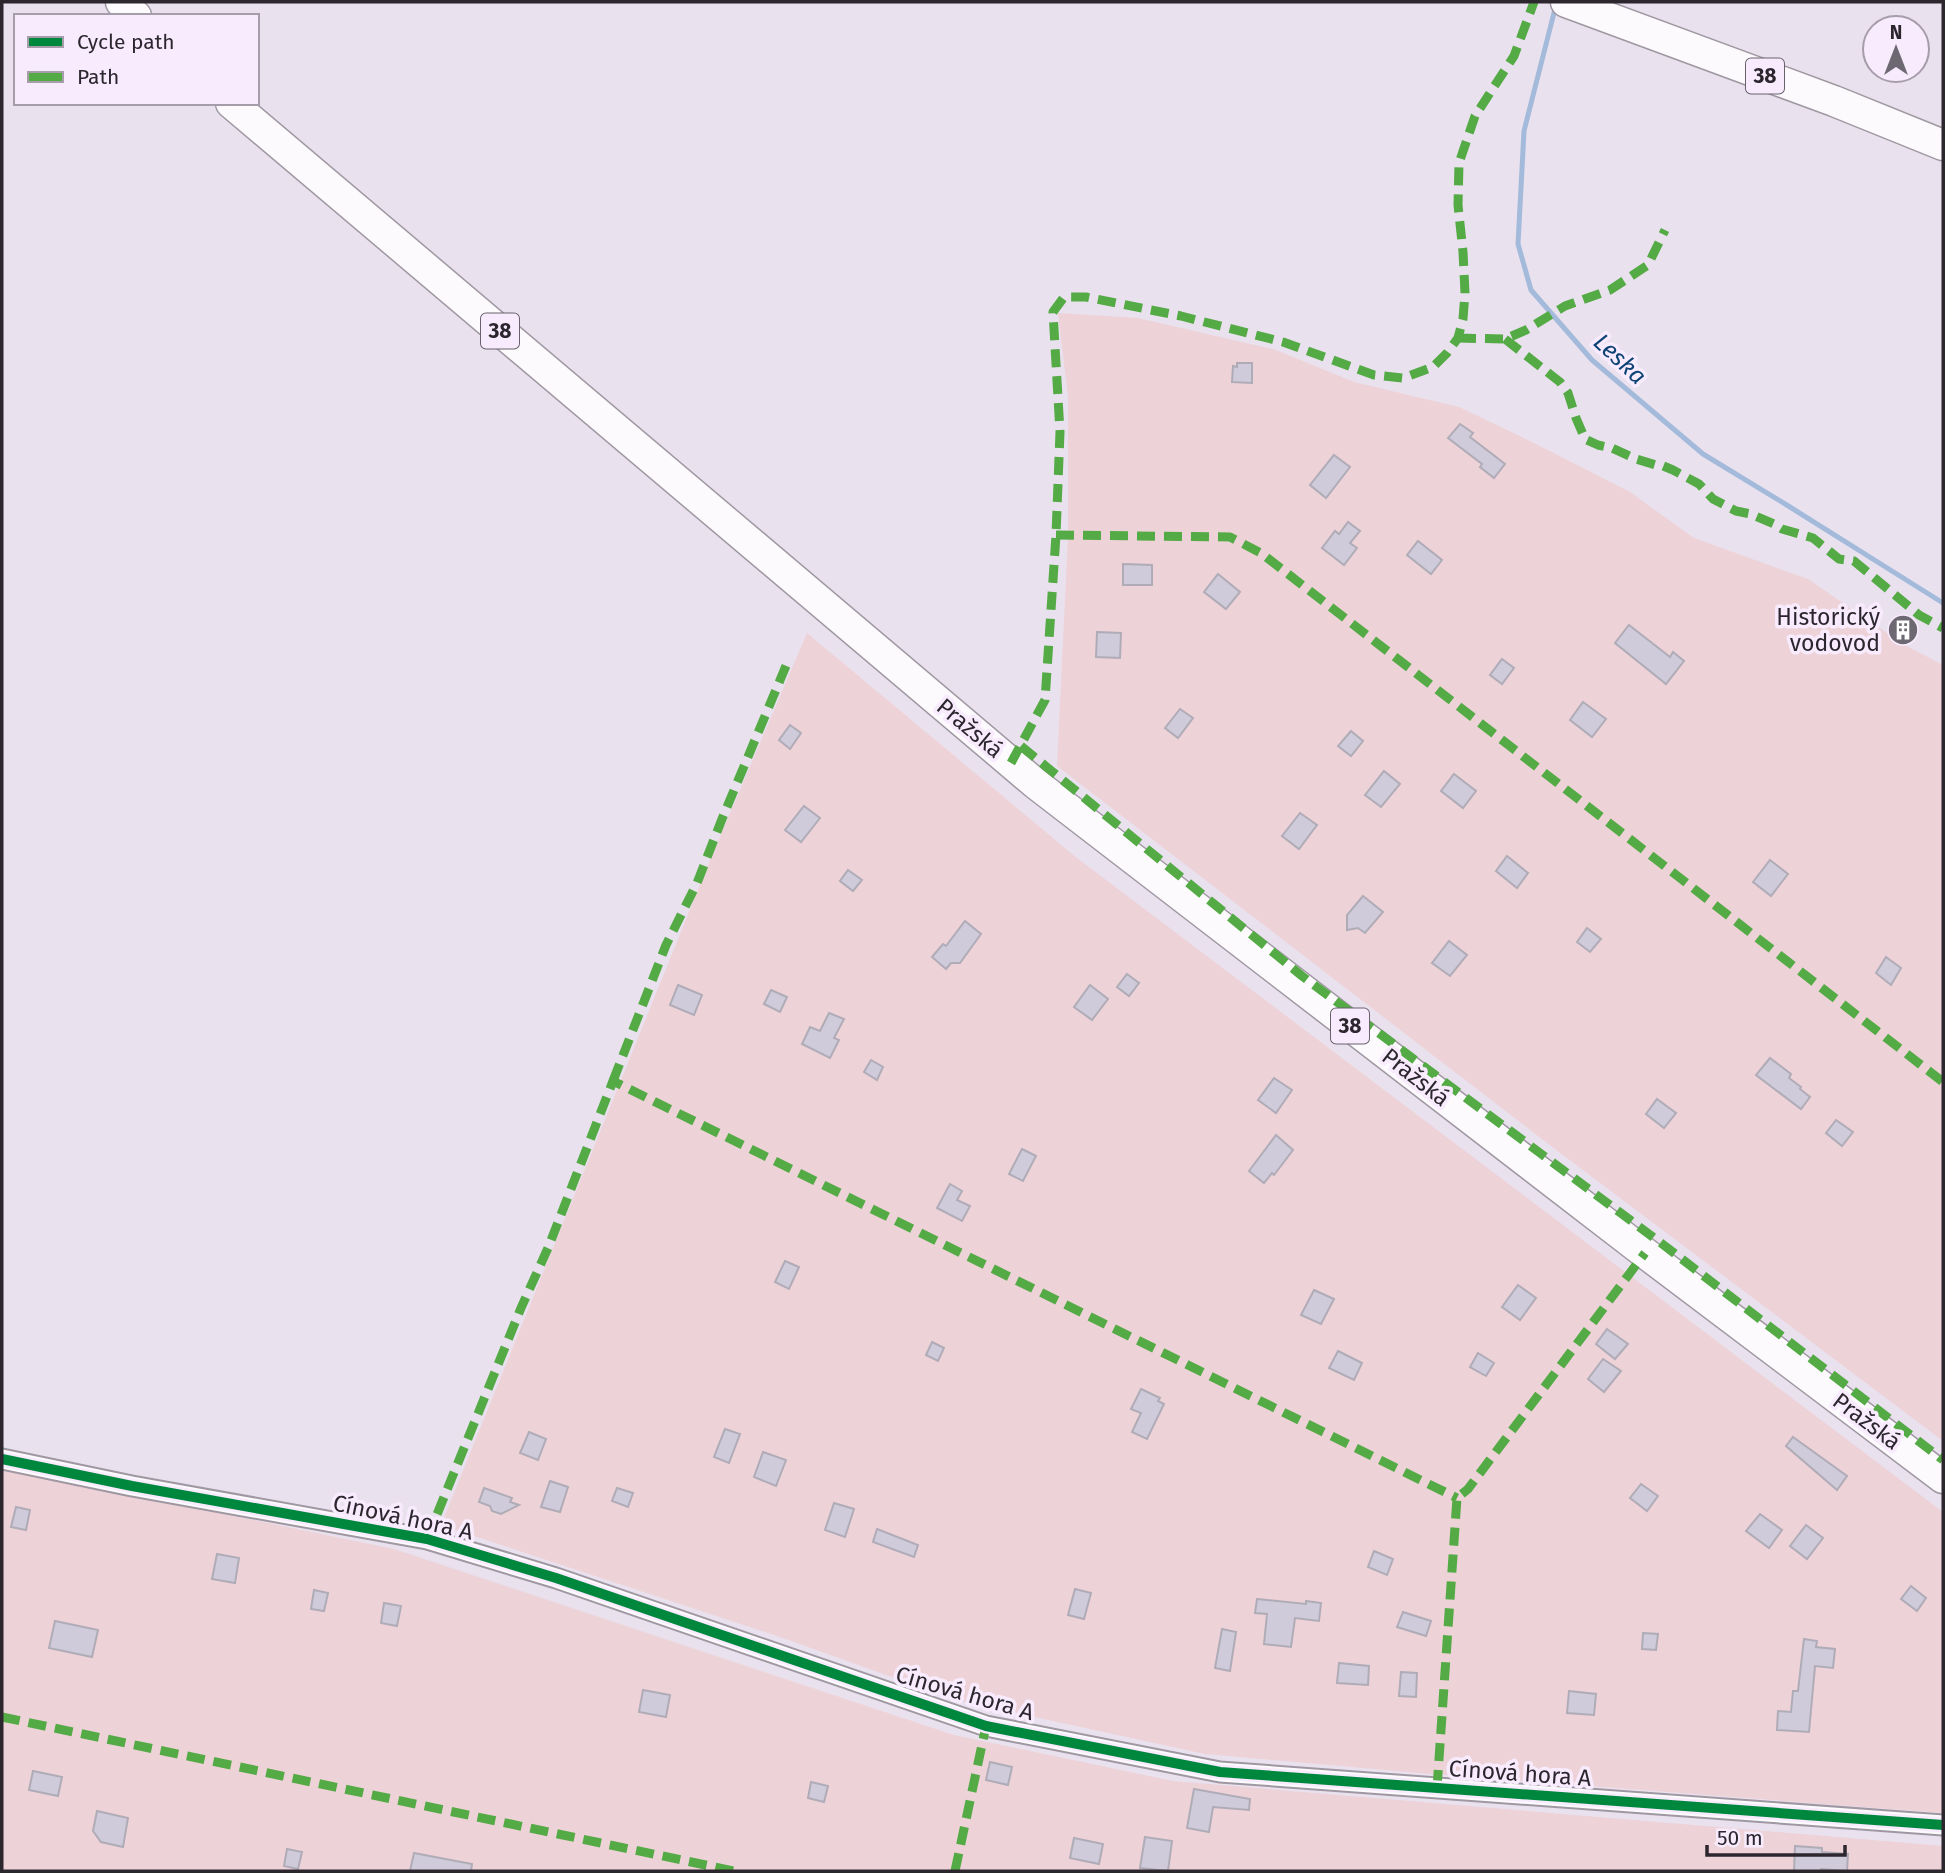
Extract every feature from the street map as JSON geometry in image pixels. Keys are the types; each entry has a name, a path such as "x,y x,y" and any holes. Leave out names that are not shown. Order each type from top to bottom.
{"main road":[{"name":"38","path":"1576,5 1943,145"},
{"name":"Pražská","path":"233,105 1036,784 1623,1236 1943,1478"}],"street":[{"name":"Cínová hora A","path":"2,1459 132,1486 426,1539 556,1578 985,1726 1220,1772 1943,1825"}],"shaded area":[{"path":"1058,313 1138,318 1276,350 1354,382 1459,407 1630,492 1694,538 1808,579 1903,644 1943,665 1943,1441 1555,1149 1057,766 1068,537 1068,397"},
{"path":"807,633 1077,858 1943,1512 1943,1813 1205,1754 956,1700 780,1637 441,1525 708,865"},
{"path":"2,1468 394,1549 954,1735 1173,1781 1943,1846 1943,1871 2,1871"}],"building":[{"path":"1237,363 1252,363 1252,383 1232,382 1233,366 1237,367"},
{"path":"1460,424 1473,433 1470,437 1505,464 1494,478 1480,467 1482,464 1448,438"},
{"path":"1334,455 1350,467 1326,498 1310,485"},
{"path":"1348,522 1360,531 1350,543 1357,548 1344,565 1322,548 1335,531 1339,534"},
{"path":"1418,541 1442,560 1431,574 1407,555"},
{"path":"1123,564 1152,565 1152,585 1123,585"},
{"path":"1218,574 1240,592 1226,609 1204,592"},
{"name":"Historický vodovod","path":"1901,620 1913,627 1905,641 1893,633"},
{"path":"1629,625 1670,657 1673,652 1684,661 1666,684 1615,643"},
{"path":"1097,632 1121,633 1120,658 1096,657"},
{"path":"1502,659 1514,668 1502,684 1490,675"},
{"path":"1583,702 1606,719 1592,737 1570,720"},
{"path":"1180,709 1193,718 1178,738 1165,728"},
{"path":"790,725 801,733 790,749 779,740"},
{"path":"1351,731 1363,741 1351,756 1338,746"},
{"path":"1384,771 1400,784 1381,807 1365,795"},
{"path":"1454,774 1476,791 1463,808 1441,791"},
{"path":"804,806 820,818 801,842 785,830"},
{"path":"1300,813 1317,825 1299,849 1282,836"},
{"path":"1507,856 1528,873 1517,888 1496,871"},
{"path":"1770,860 1788,874 1771,896 1753,882"},
{"path":"848,870 862,880 853,891 840,881"},
{"path":"1363,896 1383,912 1365,933 1358,928 1347,930 1347,915"},
{"path":"965,921 981,934 960,963 951,963 946,969 932,957 943,944 946,946"},
{"path":"1587,928 1601,939 1590,952 1577,942"},
{"path":"1449,941 1467,955 1450,976 1432,963"},
{"path":"1886,957 1901,968 1891,985 1876,973"},
{"path":"1127,974 1139,983 1129,996 1117,987"},
{"path":"678,985 702,995 694,1015 670,1005"},
{"path":"1090,985 1108,999 1092,1020 1074,1007"},
{"path":"771,990 787,997 780,1012 764,1004"},
{"path":"829,1013 844,1019 834,1038 839,1040 830,1058 802,1044 810,1027 820,1031"},
{"path":"1770,1058 1791,1074 1789,1078 1810,1097 1801,1109 1756,1075"},
{"path":"871,1060 883,1067 877,1080 864,1072"},
{"path":"1274,1078 1292,1090 1276,1113 1258,1100"},
{"path":"1657,1099 1676,1113 1664,1128 1646,1114"},
{"path":"1836,1120 1853,1132 1842,1146 1826,1133"},
{"path":"1276,1135 1293,1150 1274,1175 1272,1173 1264,1183 1249,1171"},
{"path":"1022,1149 1036,1156 1023,1181 1009,1174"},
{"path":"950,1184 962,1191 957,1200 970,1206 962,1221 937,1208"},
{"path":"785,1261 799,1267 789,1289 775,1282"},
{"path":"1518,1285 1536,1298 1520,1320 1502,1307"},
{"path":"1314,1290 1334,1299 1321,1324 1301,1315"},
{"path":"1607,1329 1628,1344 1615,1359 1596,1344"},
{"path":"932,1342 944,1348 938,1361 926,1355"},
{"path":"1338,1351 1362,1363 1354,1380 1329,1368"},
{"path":"1478,1353 1494,1363 1486,1376 1470,1367"},
{"path":"1603,1359 1621,1371 1604,1392 1588,1379"},
{"path":"1141,1389 1160,1398 1158,1401 1164,1404 1147,1439 1132,1432 1141,1413 1131,1409"},
{"path":"725,1429 740,1434 729,1463 714,1457"},
{"path":"529,1432 546,1439 538,1460 520,1453"},
{"path":"1793,1437 1847,1476 1837,1490 1786,1446"},
{"path":"763,1452 786,1460 776,1486 754,1477"},
{"path":"550,1481 568,1487 560,1512 541,1507"},
{"path":"1641,1484 1658,1496 1647,1511 1630,1498"},
{"path":"484,1488 512,1498 510,1502 519,1505 501,1514 492,1511 490,1506 479,1502"},
{"path":"617,1488 633,1493 628,1507 612,1501"},
{"path":"834,1503 854,1509 845,1537 825,1530"},
{"path":"16,1507 30,1510 26,1530 11,1527"},
{"path":"1760,1514 1782,1530 1769,1548 1746,1531"},
{"path":"1806,1525 1823,1538 1807,1559 1790,1546"},
{"path":"877,1529 918,1545 914,1557 873,1542"},
{"path":"1374,1551 1393,1559 1387,1575 1368,1567"},
{"path":"217,1554 239,1558 235,1583 212,1579"},
{"path":"1911,1586 1926,1598 1917,1611 1901,1599"},
{"path":"1075,1589 1091,1593 1084,1619 1068,1615"},
{"path":"314,1590 328,1593 324,1611 311,1609"},
{"path":"1257,1599 1321,1603 1319,1621 1295,1618 1291,1647 1264,1644 1267,1614 1255,1613"},
{"path":"384,1603 401,1606 397,1626 381,1623"},
{"path":"1403,1612 1431,1621 1426,1636 1397,1627"},
{"path":"55,1621 98,1630 92,1657 49,1648"},
{"path":"1222,1629 1236,1632 1230,1671 1215,1668"},
{"path":"1643,1633 1658,1634 1656,1650 1642,1649"},
{"path":"1804,1639 1817,1641 1816,1647 1835,1649 1833,1668 1815,1666 1809,1732 1777,1730 1778,1711 1791,1712 1793,1691 1798,1691"},
{"path":"1339,1663 1369,1666 1368,1685 1337,1683"},
{"path":"1401,1672 1417,1673 1416,1697 1399,1696"},
{"path":"643,1690 670,1695 666,1717 639,1712"},
{"path":"1569,1691 1596,1694 1594,1715 1567,1713"},
{"path":"990,1762 1012,1767 1008,1785 986,1780"},
{"path":"33,1771 62,1777 58,1796 29,1790"},
{"path":"811,1782 828,1786 824,1802 808,1798"},
{"path":"1194,1789 1250,1799 1249,1810 1213,1807 1209,1832 1187,1828"},
{"path":"97,1811 128,1818 123,1847 101,1842 93,1831"},
{"path":"1145,1837 1172,1841 1168,1871 1140,1868"},
{"path":"1074,1838 1103,1844 1099,1864 1070,1858"},
{"path":"1795,1846 1848,1854 1847,1871 1794,1871"},
{"path":"287,1849 302,1852 298,1869 284,1866"},
{"path":"414,1853 472,1864 471,1871 410,1871"}],"waterway":[{"name":"Leska","path":"1556,5 1524,131 1518,244 1531,290 1592,360 1703,454 1943,603"}],"marked path":[{"path":"1011,763 1045,700 1060,432 1053,312 1064,297 1086,297 1181,316 1283,342 1374,375 1403,378 1433,367 1458,338 1463,319 1465,293 1458,205 1459,163 1475,116 1514,56 1534,2"},
{"path":"1458,338 1505,339 1526,330 1565,306 1610,290 1648,265 1665,230"},
{"path":"1505,339 1560,382 1568,393 1585,439 1673,470 1699,484 1713,499 1736,511 1751,514 1782,529 1813,538 1839,559 1854,561 1919,615 1943,628"},
{"path":"1056,535 1230,537 1261,553 1943,1082"},
{"path":"613,1081 666,945 697,883 788,661"},
{"path":"1021,746 1302,976 1661,1243 1943,1460"},
{"path":"427,1539 548,1248 613,1081 1457,1498"},
{"path":"1437,1788 1457,1498 1468,1489 1645,1253"},
{"path":"2,1717 734,1871"},
{"path":"955,1871 986,1726"}],"cycle path":[{"path":"2,1459 132,1486 427,1539 556,1578 986,1726 1220,1772 1943,1825"}],"place":[{"name":"Historický vodovod","path":"1903,630"}]}
